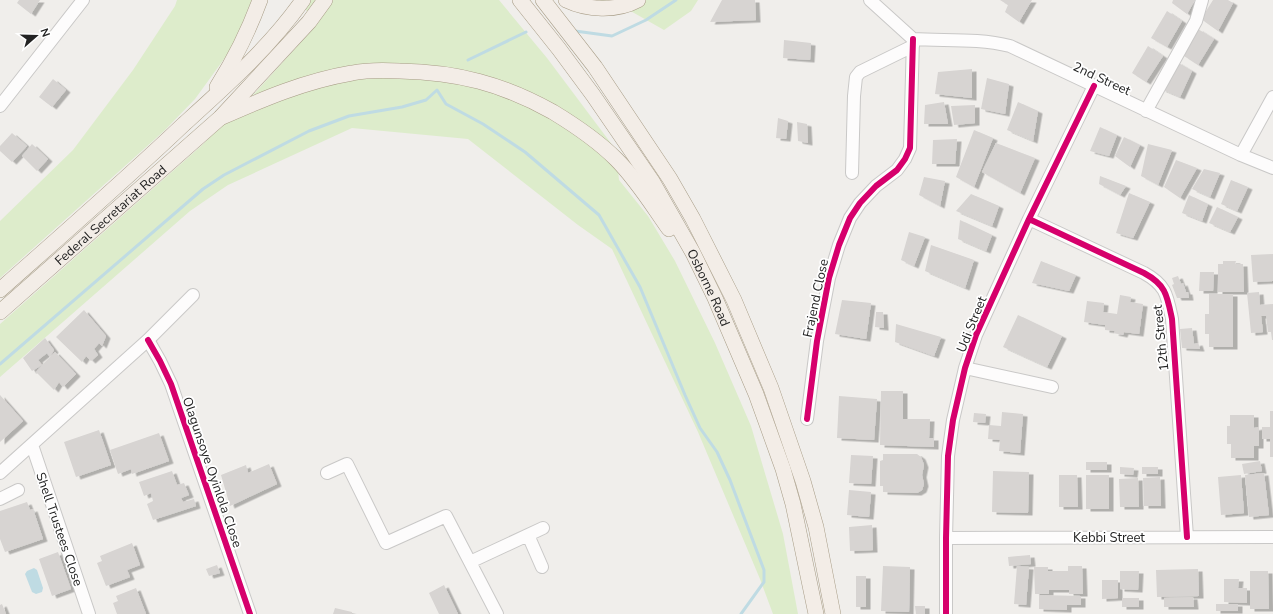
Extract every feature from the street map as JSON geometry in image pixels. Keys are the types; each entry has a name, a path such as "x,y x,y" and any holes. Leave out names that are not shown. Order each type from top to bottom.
{"main road":[{"path":"229,78 260,0"},
{"name":"Federal Secretariat Road","path":"0,290 121,183 207,104 229,78 258,55 294,13 303,0"},
{"path":"249,97 325,0"},
{"name":"Osborne Road","path":"520,0 559,49 624,139 652,181 693,253 715,298 753,386 783,469 793,504 816,614"},
{"name":"Osborne Road","path":"543,0 595,67 670,179 704,239 734,300 771,388 803,480 816,527 833,614"},
{"path":"566,0 582,6 600,8 618,7 638,0"},
{"name":"Federal Secretariat Road","path":"0,312 220,118 249,97 353,73 386,70 418,71 474,79 499,86 524,96 574,124 616,159 638,184 668,228 693,253"},
{"path":"0,278 21,272"}],"street":[{"path":"0,106 83,0"},
{"path":"852,173 854,96 856,77 860,72 913,43 870,0"},
{"path":"1146,111 1196,21 1202,0"},
{"name":"2nd Street","path":"913,43 977,40 1010,46 1146,111 1241,155 1273,168"},
{"name":"Frajend Close","path":"807,419 817,341 829,278 842,238 850,218 860,203 876,186 897,170 905,159 910,148 913,43"},
{"name":"Udi Street","path":"946,614 948,456 953,420 965,368 976,335 1029,219 1094,86"},
{"path":"1241,155 1273,97"},
{"name":"12th Street","path":"1029,219 1144,273 1151,277 1164,289 1172,318 1187,537"},
{"path":"0,473 148,340 193,295"},
{"name":"Olagunsoye Oyinlola Close","path":"148,340 171,384 250,614"},
{"path":"965,368 1052,387"},
{"name":"Shell Trustees Close","path":"32,445 89,614"},
{"path":"327,473 347,464 386,544 446,516 498,614"},
{"path":"0,499 18,490"},
{"path":"470,562 543,528"},
{"path":"528,535 542,567"},
{"name":"Kebbi Street","path":"946,538 1273,537"}],"green space":[{"path":"177,0 252,0 232,48 195,99 164,131 0,278 0,221 73,150 133,70 175,6"},
{"path":"295,0 499,0 547,58 616,150 619,180 648,216 675,261 715,343 751,426 783,534 798,614 773,614 760,579 698,432 612,249 578,225 468,139 352,128 228,185 190,211 0,377 0,324 200,147 255,93 319,22"},
{"path":"578,0 698,0 691,11 664,30 613,1"}],"water":[{"path":"34,568 37,570 43,588 42,592 36,594 32,592 25,574 27,571"}],"building":[{"path":"19,0 40,0 31,14 17,3"},
{"path":"722,0 755,0 756,20 710,22"},
{"path":"1000,0 1032,0 1019,22 1005,12 1008,5"},
{"path":"1173,0 1195,0 1187,14 1172,3"},
{"path":"1213,0 1228,0 1233,3 1218,31 1201,19"},
{"path":"1167,11 1182,21 1167,47 1151,38"},
{"path":"1198,29 1214,39 1198,65 1184,56"},
{"path":"784,40 811,43 810,60 783,58"},
{"path":"1148,46 1163,56 1146,82 1132,73"},
{"path":"1177,62 1192,71 1180,97 1161,89"},
{"path":"972,69 972,98 935,94 938,72"},
{"path":"987,78 1009,84 1005,114 981,109"},
{"path":"53,79 66,90 52,107 39,97"},
{"path":"944,102 948,124 924,124 925,105"},
{"path":"1018,102 1038,111 1033,141 1007,130"},
{"path":"975,105 975,123 954,125 951,106"},
{"path":"778,118 788,121 786,139 776,138"},
{"path":"797,122 807,124 808,143 798,141"},
{"path":"1100,127 1117,135 1109,156 1090,151"},
{"path":"974,130 993,138 974,187 956,177"},
{"path":"12,133 27,146 12,162 0,151 0,146"},
{"path":"1124,137 1140,145 1130,167 1115,156"},
{"path":"957,139 955,164 932,164 933,140"},
{"path":"996,143 1035,158 1020,193 982,172"},
{"path":"32,144 48,159 37,171 22,156"},
{"path":"1148,144 1172,150 1158,185 1141,176"},
{"path":"1176,160 1197,168 1180,198 1164,187"},
{"path":"1204,169 1220,173 1210,197 1192,189"},
{"path":"1100,176 1126,186 1120,195 1099,184"},
{"path":"924,177 945,181 940,206 919,195"},
{"path":"1231,180 1248,187 1237,211 1221,204"},
{"path":"1129,193 1150,202 1133,238 1116,233"},
{"path":"971,194 999,206 992,226 956,211"},
{"path":"1189,195 1208,204 1202,221 1182,213"},
{"path":"1217,207 1238,217 1230,232 1209,223"},
{"path":"960,220 992,235 986,251 958,239"},
{"path":"909,232 925,237 914,266 901,260"},
{"path":"931,245 974,260 965,288 925,271"},
{"path":"1273,254 1273,281 1253,282 1251,255"},
{"path":"1041,261 1076,275 1069,291 1032,283"},
{"path":"1223,261 1236,261 1235,264 1243,264 1244,292 1218,292 1218,264 1223,264"},
{"path":"1200,272 1214,272 1213,291 1199,291"},
{"path":"1178,276 1181,284 1183,283 1186,292 1188,292 1189,298 1177,298 1172,285 1174,284 1172,278"},
{"path":"1259,292 1260,305 1273,304 1273,340 1271,332 1268,332 1266,316 1261,316 1263,332 1251,333 1247,293"},
{"path":"1209,294 1233,294 1233,347 1209,347 1209,334 1205,334 1205,314 1209,314"},
{"path":"1120,295 1131,297 1130,302 1143,304 1139,334 1124,332 1123,335 1114,333 1115,331 1105,330 1105,325 1084,322 1087,301 1104,303 1103,312 1117,314"},
{"path":"842,300 871,303 866,339 835,334"},
{"path":"84,310 106,336 102,346 99,343 94,349 98,355 91,361 86,356 82,362 56,337"},
{"path":"876,312 883,312 884,328 875,327"},
{"path":"1018,315 1062,336 1047,367 1003,347"},
{"path":"896,324 941,337 934,356 895,342"},
{"path":"1192,328 1194,344 1198,343 1200,349 1182,348 1180,329"},
{"path":"45,338 54,350 50,357 47,353 38,360 42,365 32,371 23,358"},
{"path":"55,352 76,374 63,387 59,382 54,390 36,372"},
{"path":"881,391 903,391 903,419 930,419 929,438 934,438 934,447 880,445"},
{"path":"0,395 23,421 0,442"},
{"path":"839,396 877,399 874,440 837,438"},
{"path":"1270,411 1273,411 1273,457 1270,457 1270,439 1262,439 1262,427 1270,427"},
{"path":"1002,412 1023,414 1020,453 999,451 1000,440 988,439 989,425 1001,426"},
{"path":"974,413 986,414 985,423 973,422"},
{"path":"1230,415 1254,415 1254,428 1259,427 1259,446 1254,446 1254,458 1231,458 1231,444 1227,444 1227,426 1230,426"},
{"path":"99,430 111,465 76,477 64,442"},
{"path":"159,433 169,461 132,474 131,469 118,474 110,450"},
{"path":"883,454 917,454 921,457 924,465 922,475 924,484 922,490 917,493 883,492 883,486 880,486 880,461 883,460"},
{"path":"851,455 873,456 871,484 849,483"},
{"path":"1260,461 1262,471 1244,474 1242,464"},
{"path":"1086,462 1107,462 1107,470 1086,470"},
{"path":"269,464 277,484 230,506 221,475 246,465 248,473"},
{"path":"1120,467 1134,468 1133,475 1120,474"},
{"path":"1142,467 1158,467 1158,474 1142,474"},
{"path":"172,471 177,485 184,483 189,495 181,498 183,502 194,499 196,506 153,520 147,504 153,501 151,493 144,496 139,482"},
{"path":"993,471 1029,472 1028,513 992,512"},
{"path":"1264,473 1269,515 1249,517 1245,475"},
{"path":"1059,475 1077,475 1078,507 1059,507"},
{"path":"1086,475 1109,475 1109,509 1086,509"},
{"path":"1241,475 1244,513 1221,515 1218,477"},
{"path":"1160,477 1161,506 1144,506 1143,478"},
{"path":"1138,478 1139,507 1120,507 1119,479"},
{"path":"849,490 871,492 869,517 847,515"},
{"path":"27,502 30,510 33,509 43,539 5,552 0,539 0,511"},
{"path":"872,525 873,550 850,551 849,527"},
{"path":"132,543 140,565 127,570 130,577 106,586 97,563 102,561 100,556"},
{"path":"58,552 71,589 52,596 39,559"},
{"path":"1030,555 1031,564 1009,566 1008,557"},
{"path":"217,565 220,573 209,576 206,569"},
{"path":"883,566 910,567 909,612 881,611"},
{"path":"1017,566 1029,567 1026,605 1014,604"},
{"path":"1068,566 1082,566 1083,594 1069,594 1069,590 1049,590 1049,594 1035,594 1034,567 1048,567 1048,571 1068,571"},
{"path":"1198,569 1199,596 1157,597 1156,570"},
{"path":"1120,571 1139,571 1138,590 1120,589"},
{"path":"1250,571 1268,571 1269,609 1250,609"},
{"path":"856,576 866,576 866,607 856,607"},
{"path":"1224,579 1239,579 1238,588 1247,588 1247,603 1224,602"},
{"path":"1102,580 1118,580 1118,598 1102,599"},
{"path":"444,585 458,614 439,614 429,593"},
{"path":"136,588 146,614 117,614 113,603 118,601 116,596"},
{"path":"1039,595 1081,596 1081,605 1067,605 1067,610 1039,609"},
{"path":"1193,597 1194,607 1164,607 1164,598"},
{"path":"1122,598 1139,598 1139,607 1122,607"},
{"path":"2,604 6,614 0,614 0,605"},
{"path":"1216,604 1238,604 1238,611 1216,611"},
{"path":"915,606 925,606 925,614 916,614"},
{"path":"335,608 352,612 352,614 333,614"}],"waterway":[{"path":"575,31 612,36 646,20 676,0"},
{"path":"468,60 526,32"},
{"path":"0,364 203,189 224,175 309,131 349,116 402,107 426,100 437,90 446,104 483,124 525,152 599,215 640,287 700,428 717,452 730,480 764,570 764,582 741,614"}],"cycle path":[{"path":"807,419 817,341 829,278 839,245 850,218 860,203 876,186 897,170 905,159 910,148 913,39"},
{"path":"946,614 948,456 953,420 965,368 976,335 1029,219 1094,86"},
{"path":"1029,219 1144,273 1161,286 1167,297 1172,319 1187,537"},
{"path":"148,340 171,384 250,614"}]}
